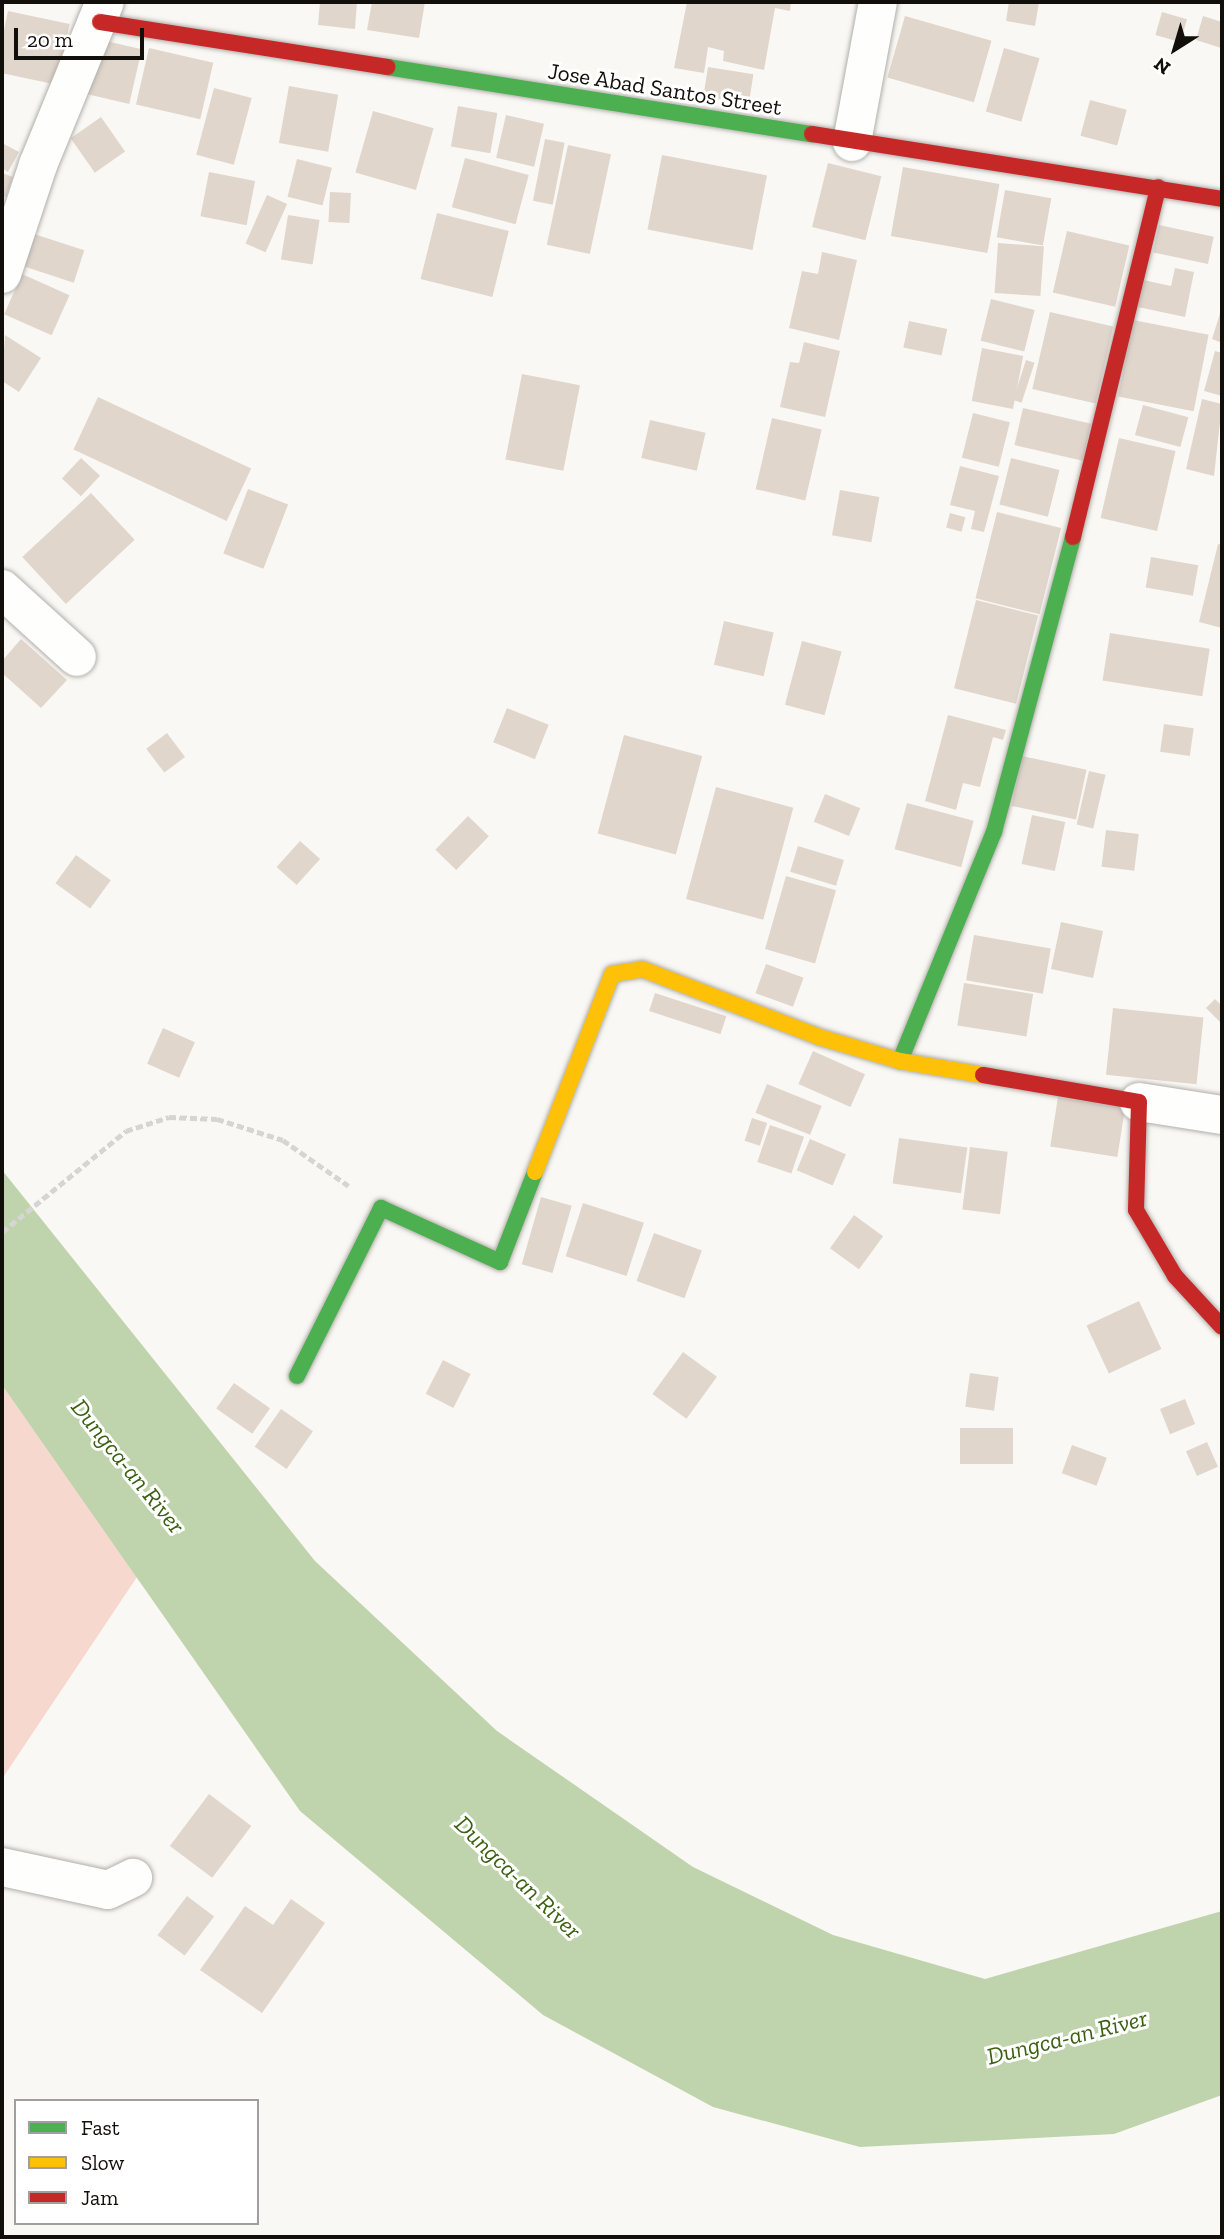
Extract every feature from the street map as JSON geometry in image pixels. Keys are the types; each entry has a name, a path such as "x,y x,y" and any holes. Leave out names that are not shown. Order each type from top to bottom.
{"street":[{"path":"852,142 878,2"},
{"path":"2,274 38,165 103,12"},
{"name":"Jose Abad Santos Street","path":"103,12 852,142 1158,187 1222,200"},
{"path":"900,1061 994,832 1097,449 1158,187"},
{"path":"2,589 77,657"},
{"path":"297,1376 381,1208 500,1262 612,974 642,969 819,1037 900,1061 1222,1115"},
{"path":"1139,1102 1136,1210 1175,1276 1222,1327"},
{"path":"2,1867 108,1890 134,1878"}],"path":[{"path":"2,1232 56,1191 126,1131 169,1117 216,1119 283,1140 381,1208"}],"shaded area":[{"path":"2,1385 137,1577 2,1779"}],"water":[{"name":"Dungca-an River","path":"2,1170 315,1561 497,1731 693,1867 833,1935 985,1979 1222,1911 1222,2095 1114,2134 860,2147 713,2107 543,2015 300,1811 2,1385"}],"building":[{"path":"320,2 357,2 355,29 318,25"},
{"path":"372,2 425,2 419,38 367,30"},
{"path":"687,2 791,2 790,11 775,8 764,70 723,61 724,51 708,47 704,73 674,68"},
{"path":"1009,2 1039,2 1035,26 1006,21"},
{"path":"8,11 70,24 57,85 2,73 2,39"},
{"path":"1162,12 1187,19 1180,42 1155,35"},
{"path":"905,16 992,41 974,102 887,78"},
{"path":"1203,16 1222,22 1221,48 1196,40"},
{"path":"97,39 142,49 129,104 84,94"},
{"path":"149,48 213,63 200,119 136,105"},
{"path":"1004,48 1040,58 1021,122 986,111"},
{"path":"708,67 753,74 749,104 703,97"},
{"path":"289,86 338,95 328,152 279,143"},
{"path":"214,88 252,98 234,165 196,155"},
{"path":"1090,100 1127,110 1117,146 1080,136"},
{"path":"458,106 497,113 490,153 451,146"},
{"path":"373,111 434,128 416,190 355,173"},
{"path":"506,115 544,124 534,167 496,158"},
{"path":"101,117 125,151 95,173 71,138"},
{"path":"545,139 565,143 553,205 533,201"},
{"path":"2,143 19,152 8,172 2,168"},
{"path":"568,145 611,154 590,254 547,245"},
{"path":"662,155 767,175 753,250 647,230"},
{"path":"465,158 529,175 516,224 452,207"},
{"path":"297,159 332,168 322,206 288,197"},
{"path":"828,163 881,176 865,240 812,227"},
{"path":"903,167 1000,184 987,253 891,236"},
{"path":"209,172 255,181 247,225 200,216"},
{"path":"2,173 13,177 6,197 2,196"},
{"path":"1005,190 1051,198 1043,245 997,237"},
{"path":"330,192 351,193 349,223 328,222"},
{"path":"267,195 287,204 266,252 245,243"},
{"path":"437,213 509,231 492,297 421,279"},
{"path":"288,215 320,220 313,264 281,259"},
{"path":"1159,225 1214,237 1208,264 1153,252"},
{"path":"1067,231 1129,245 1115,307 1053,292"},
{"path":"31,233 84,250 74,283 20,265"},
{"path":"998,243 1044,246 1040,296 995,293"},
{"path":"822,252 857,260 839,340 789,328 802,271 818,274"},
{"path":"1175,268 1194,272 1185,317 1138,307 1143,280 1171,286"},
{"path":"22,274 70,295 52,335 4,314"},
{"path":"991,299 1035,310 1024,352 981,341"},
{"path":"1222,307 1222,343 1212,339"},
{"path":"1050,312 1113,327 1096,404 1032,389"},
{"path":"1133,320 1209,335 1194,411 1118,397"},
{"path":"909,321 947,329 942,356 903,347"},
{"path":"5,335 41,358 19,392 2,381"},
{"path":"804,342 840,351 825,417 780,407 790,362 799,363"},
{"path":"982,348 1023,356 1013,409 972,401"},
{"path":"1215,351 1222,353 1222,396 1204,391"},
{"path":"1026,360 1035,363 1022,403 1013,400"},
{"path":"522,374 580,385 563,471 505,459"},
{"path":"98,397 251,468 227,521 73,450"},
{"path":"1202,399 1222,404 1214,476 1186,469"},
{"path":"1143,405 1188,417 1180,447 1135,435"},
{"path":"1023,408 1091,424 1083,461 1014,445"},
{"path":"973,413 1010,422 999,467 962,458"},
{"path":"772,418 822,429 805,501 756,489"},
{"path":"650,420 706,433 697,471 641,458"},
{"path":"1119,438 1176,451 1157,531 1101,518"},
{"path":"81,458 100,476 81,496 62,478"},
{"path":"1011,458 1060,470 1048,517 999,505"},
{"path":"960,466 999,476 984,532 971,529 975,511 950,505"},
{"path":"248,489 288,504 263,569 223,553"},
{"path":"840,490 879,497 871,542 832,535"},
{"path":"91,493 135,540 66,604 22,557"},
{"path":"997,512 1061,528 1040,614 975,598"},
{"path":"950,513 965,517 962,532 946,527"},
{"path":"1218,544 1222,545 1222,628 1199,622"},
{"path":"1151,557 1198,565 1193,596 1146,588"},
{"path":"976,600 1038,615 1016,704 954,688"},
{"path":"724,621 774,632 764,676 714,665"},
{"path":"1110,633 1210,649 1202,696 1102,680"},
{"path":"21,639 67,680 41,708 2,673 2,661"},
{"path":"802,641 842,652 825,715 785,705"},
{"path":"507,708 549,725 535,759 493,742"},
{"path":"948,715 1006,730 1003,740 993,737 980,787 963,783 956,810 925,801"},
{"path":"1164,724 1194,728 1190,756 1160,752"},
{"path":"167,733 185,757 164,773 146,749"},
{"path":"624,735 702,756 676,854 598,834"},
{"path":"1022,756 1087,770 1076,820 1011,806"},
{"path":"1089,771 1106,775 1093,828 1077,825"},
{"path":"716,787 793,808 763,920 686,899"},
{"path":"825,794 860,808 849,836 814,822"},
{"path":"907,803 974,821 961,867 895,849"},
{"path":"1032,815 1065,822 1055,871 1022,864"},
{"path":"468,816 489,836 456,870 435,850"},
{"path":"1106,830 1139,834 1134,871 1101,867"},
{"path":"300,841 320,859 297,885 277,867"},
{"path":"798,846 844,860 836,886 790,872"},
{"path":"76,855 111,880 90,909 55,883"},
{"path":"786,876 836,890 815,963 765,949"},
{"path":"1061,922 1103,931 1093,978 1051,969"},
{"path":"974,935 1051,949 1043,994 966,980"},
{"path":"766,964 804,978 793,1007 755,993"},
{"path":"964,983 1033,994 1026,1036 957,1025"},
{"path":"655,993 726,1016 720,1034 649,1011"},
{"path":"1215,999 1222,1006 1222,1024 1206,1008"},
{"path":"1113,1008 1204,1018 1196,1084 1106,1075"},
{"path":"163,1028 195,1042 179,1078 147,1064"},
{"path":"813,1051 865,1074 850,1107 798,1084"},
{"path":"767,1084 822,1106 810,1135 755,1113"},
{"path":"1058,1097 1125,1108 1117,1157 1050,1146"},
{"path":"752,1118 767,1123 760,1146 745,1141"},
{"path":"770,1125 804,1137 791,1174 757,1162"},
{"path":"899,1138 967,1148 961,1193 893,1184"},
{"path":"810,1139 846,1154 833,1186 797,1170"},
{"path":"970,1147 1008,1152 1000,1214 962,1210"},
{"path":"541,1197 572,1206 552,1273 522,1264"},
{"path":"583,1203 644,1223 627,1276 566,1256"},
{"path":"854,1215 883,1236 859,1269 830,1248"},
{"path":"654,1233 702,1250 684,1298 637,1281"},
{"path":"1139,1301 1161,1349 1109,1374 1086,1326"},
{"path":"683,1352 717,1377 686,1419 652,1394"},
{"path":"443,1360 471,1374 453,1408 426,1394"},
{"path":"970,1373 999,1377 994,1411 965,1407"},
{"path":"234,1383 270,1408 252,1434 216,1408"},
{"path":"1185,1399 1195,1424 1170,1434 1160,1409"},
{"path":"281,1409 313,1431 287,1469 255,1447"},
{"path":"960,1428 1013,1428 1013,1464 960,1464"},
{"path":"1207,1442 1218,1467 1197,1476 1186,1451"},
{"path":"1072,1445 1107,1458 1097,1486 1062,1473"},
{"path":"209,1794 251,1826 212,1878 170,1846"},
{"path":"187,1896 214,1916 185,1956 158,1935"},
{"path":"291,1899 325,1923 262,2013 200,1970 245,1906 273,1925"}],"traffic: fast":[{"path":"387,67 812,134"},
{"path":"900,1061 994,832 1073,537"},
{"path":"297,1376 381,1208 500,1262 535,1172"}],"traffic: slow":[{"path":"535,1172 612,974 642,969 819,1037 900,1061 983,1075"}],"traffic: jam":[{"path":"100,22 387,67"},
{"path":"812,134 1222,199"},
{"path":"1073,537 1158,187"},
{"path":"983,1075 1139,1102 1136,1210 1175,1276 1222,1327"}]}
